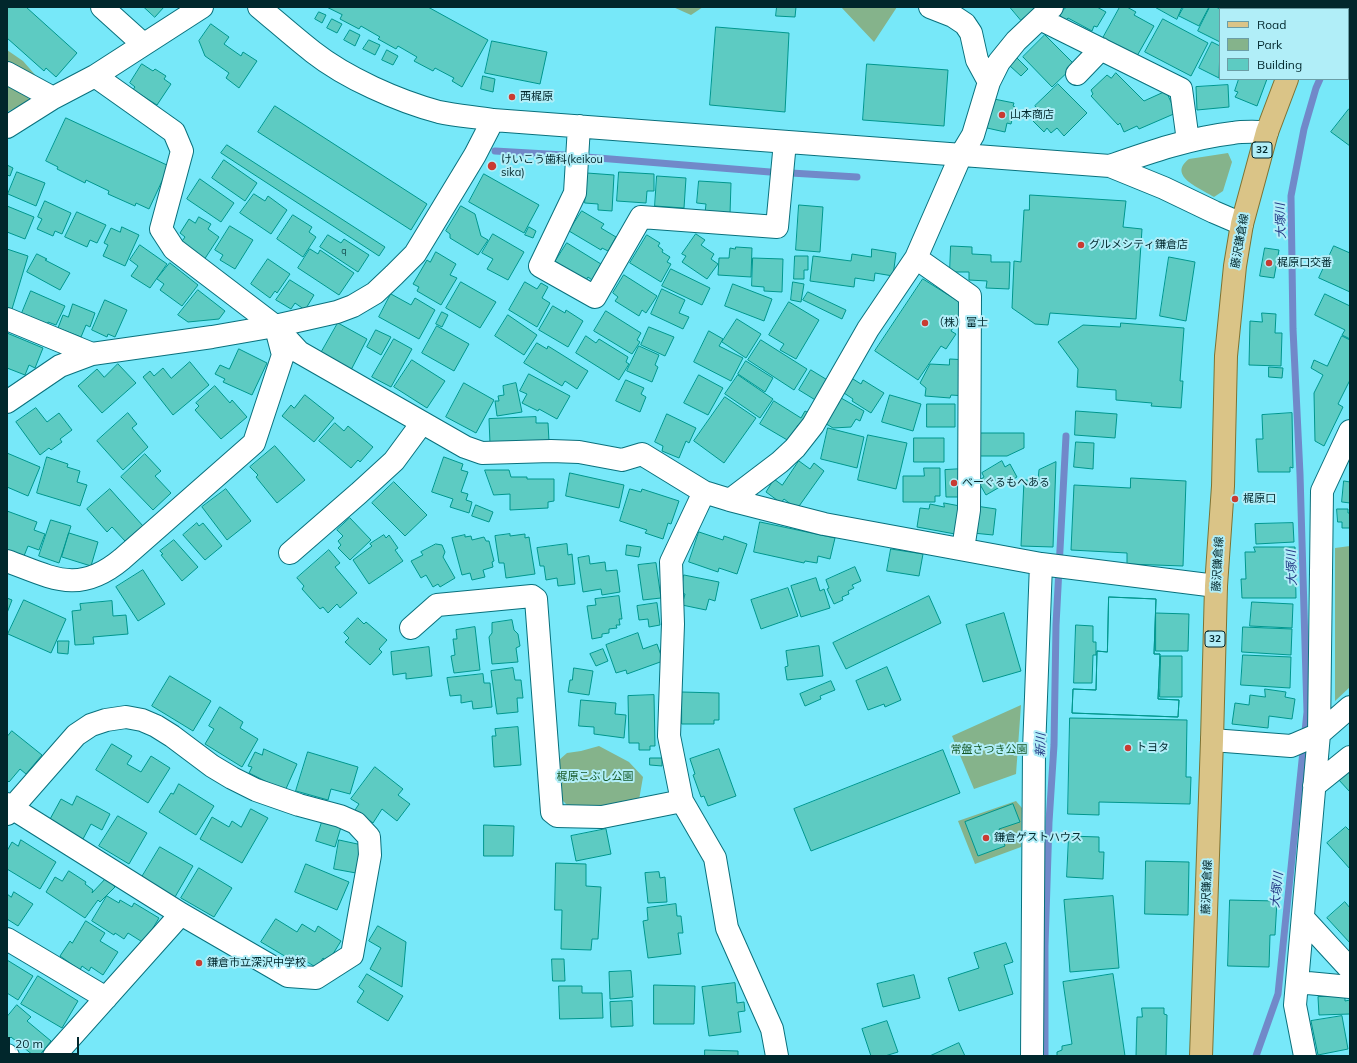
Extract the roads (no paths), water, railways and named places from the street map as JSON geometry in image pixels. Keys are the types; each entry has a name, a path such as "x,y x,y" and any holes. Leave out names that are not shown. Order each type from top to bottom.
{"main road":[{"name":"藤沢鎌倉線","path":"1200,1056 1212,740 1216,586 1223,486 1226,356 1235,266 1242,224 1267,132 1287,80"}],"street":[{"path":"102,7 144,44"},
{"path":"7,127 53,98 95,76 202,7"},
{"path":"260,7 314,53 340,70 368,85 394,96 440,112 494,120 1110,166 1164,188 1242,224"},
{"path":"930,7 953,16 965,24 971,33 977,60 989,82"},
{"path":"730,500 780,462 795,448 813,425 868,329 916,258 961,155 973,135 989,82 999,62 1016,41 1046,13 1101,49 1181,89 1188,141"},
{"path":"1077,74 1101,49"},
{"path":"7,73 53,98"},
{"path":"95,76 174,132 182,151 161,229 174,249 275,326 299,352 465,447 482,453 551,451 579,452 622,460 642,454 704,492 824,524 1041,564 1216,586"},
{"path":"7,402 60,366 92,354 212,337 275,326 337,312 353,306 375,293 415,254 475,155 494,120"},
{"path":"579,126 575,193 540,266 595,297 641,217 777,227 785,142"},
{"path":"1110,166 1158,149 1188,141 1234,132 1267,132"},
{"path":"916,258 970,296 969,510 963,549"},
{"path":"7,319 92,354"},
{"path":"7,561 55,579 72,582 92,578 108,570 254,443 283,355 275,326"},
{"path":"290,553 359,494 394,461 422,423"},
{"path":"1334,728 1322,491 1350,431"},
{"path":"704,492 671,562 673,624 670,736 682,801 715,858 728,928 772,1028 777,1056"},
{"path":"1032,1056 1034,750 1041,564"},
{"path":"411,628 437,604 532,596 536,599 552,812 558,816 602,817 682,801"},
{"path":"1305,1056 1295,1005 1314,786 1334,728 1350,707"},
{"path":"126,717 142,720 156,726 212,766 250,787 299,805 340,816 356,823 369,837 370,855 352,955 316,978 288,976 181,914 9,808 76,735 91,725 106,720 126,717"},
{"path":"1212,740 1291,746 1334,728"},
{"path":"1314,786 1350,757"},
{"path":"54,1056 181,914"},
{"path":"1303,918 1350,969"},
{"path":"7,939 106,998"},
{"path":"1297,982 1350,987"}],"waterway":[{"name":"大塚川","path":"1256,1056 1278,994 1307,712 1300,474 1293,329 1291,196 1304,129 1320,80"},
{"path":"495,151 564,155"},
{"path":"586,157 770,172"},
{"path":"791,173 857,177"},
{"name":"新川","path":"1045,1056 1045,946 1049,822 1054,745 1056,625 1066,436"}],"place":[{"name":"西梶原","path":"512,97"},
{"name":"山本商店","path":"1002,115"},
{"name":"けいこう歯科(keikou sika)","path":"492,166"},
{"name":"グルメシティ鎌倉店","path":"1081,245"},
{"name":"梶原口交番","path":"1269,263"},
{"name":"（株）富士","path":"925,323"},
{"name":"べーぐるもへある","path":"954,483"},
{"name":"梶原口","path":"1235,499"},
{"name":"トヨタ","path":"1128,748"},
{"name":"鎌倉ゲストハウス","path":"986,838"},
{"name":"鎌倉市立深沢中学校","path":"199,963"}],"park label":[{"name":"常盤さつき公園","path":"989,750"},
{"name":"梶原こぶし公園","path":"595,777"}]}
